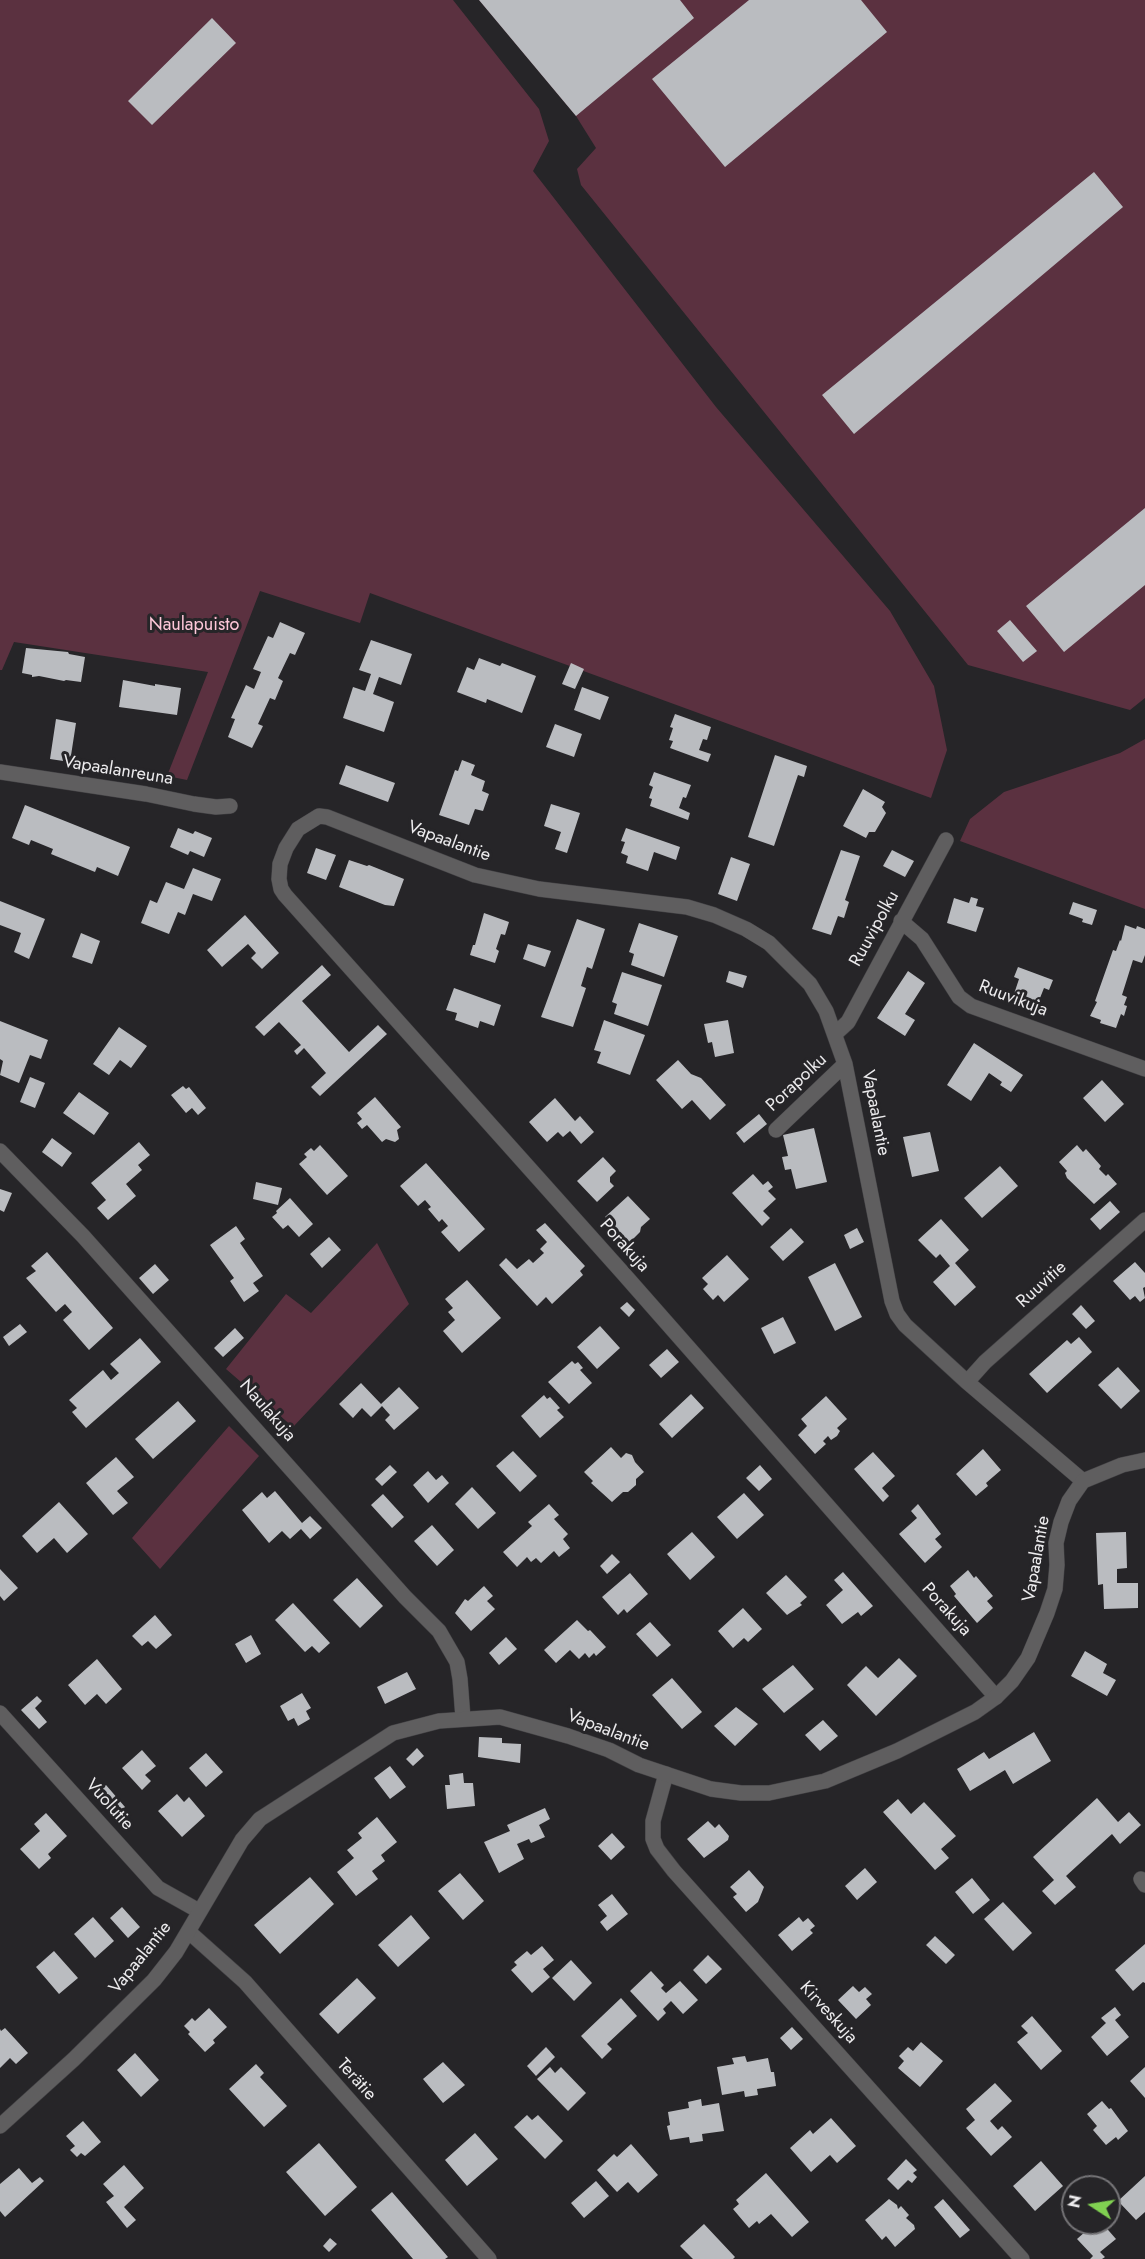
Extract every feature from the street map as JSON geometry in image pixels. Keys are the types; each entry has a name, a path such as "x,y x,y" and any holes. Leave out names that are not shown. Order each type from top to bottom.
{"street":[{"name":"Vapaalanreuna","path":"0,772 194,804 230,806"},
{"name":"Vapaalantie","path":"0,2126 74,2059 149,1985 176,1952 242,1840 260,1819 393,1734 439,1721 500,1717 545,1728 609,1750 639,1765 711,1789 741,1793 769,1793 802,1788 825,1781 897,1751 975,1712 996,1697 1012,1681 1038,1638 1055,1589 1056,1543 1061,1522 1069,1501 1083,1482 967,1382 905,1325 897,1314 892,1301 845,1064 826,1011 810,984 789,960 746,929 714,915 687,907 539,889 475,875 319,816"},
{"name":"Porakuja","path":"319,816 298,829 286,848 280,864 281,890 622,1272 996,1697"},
{"name":"Ruuvipolku","path":"835,1034 848,1022 946,840"},
{"name":"Ruuvikuja","path":"901,921 922,939 959,998 971,1006 1145,1069"},
{"name":"Porapolku","path":"776,1130 845,1064"},
{"name":"Naulakuja","path":"0,1151 83,1236 405,1597 439,1631 457,1662 463,1718"},
{"name":"Ruuvitie","path":"967,1382 985,1362 1145,1220"},
{"path":"1083,1482 1122,1466 1145,1460"},
{"name":"Vuolutie","path":"0,1713 158,1888 199,1911"},
{"name":"Kirveskuja","path":"666,1774 653,1821 653,1839 657,1849 687,1886 1022,2259"},
{"name":"Terätie","path":"189,1932 245,1982 489,2259"}],"green space":[{"name":"Naulapuisto","path":"0,0 453,0 539,109 549,141 533,171 716,407 890,611 934,686 947,750 931,798 370,593 360,623 260,591 187,780 167,776 208,672 14,642 0,670"},
{"path":"479,0 1145,0 1145,698 1130,710 968,665 581,185 577,169 596,148 576,116"},
{"path":"1145,739 1145,909 960,841 970,819 1004,792 1120,753"},
{"path":"377,1243 409,1304 293,1427 226,1369 286,1294 311,1313"},
{"path":"229,1426 259,1456 160,1569 132,1538"}],"building":[{"path":"479,0 680,0 694,18 576,116"},
{"path":"749,0 861,0 887,32 725,167 652,79"},
{"path":"212,18 236,43 152,125 128,101"},
{"path":"1094,172 1123,207 854,434 822,395"},
{"path":"1145,508 1145,585 1064,652 1026,606"},
{"path":"1010,620 1037,651 1023,662 997,631"},
{"path":"280,622 305,633 295,655 290,653 278,678 283,681 275,700 270,698 258,724 263,726 252,748 228,737 235,719 231,718 246,685 254,689 261,672 253,669 268,636 273,638"},
{"path":"371,640 412,654 401,685 379,677 373,694 394,702 384,732 343,718 353,687 365,691 371,674 359,670"},
{"path":"26,648 68,652 85,657 81,682 32,677 32,675 22,673"},
{"path":"479,658 500,666 502,663 536,676 522,713 487,699 486,703 457,692 467,667 474,670"},
{"path":"571,663 584,669 575,689 562,684"},
{"path":"123,680 181,688 177,715 119,707"},
{"path":"582,687 609,697 600,720 574,710"},
{"path":"675,714 711,727 707,740 703,739 699,750 711,754 708,762 670,748 673,741 669,740 673,728 670,727"},
{"path":"56,719 76,723 70,762 50,759"},
{"path":"555,724 582,734 574,757 546,747"},
{"path":"775,755 807,766 804,777 798,775 774,846 748,837"},
{"path":"462,760 475,765 471,775 485,781 482,791 489,794 483,811 475,809 469,825 439,815 455,770 458,771"},
{"path":"346,765 395,783 388,802 339,784"},
{"path":"654,772 691,785 679,808 690,813 688,820 650,806 652,799 649,798 653,787 649,785"},
{"path":"863,789 885,802 882,807 886,813 875,832 869,832 866,838 843,826"},
{"path":"551,804 580,813 567,853 555,849 561,832 544,826"},
{"path":"25,805 130,847 118,876 97,867 95,872 51,854 53,849 31,840 29,845 12,838"},
{"path":"178,828 193,834 195,831 212,838 204,857 190,851 188,855 170,847"},
{"path":"626,828 680,847 676,860 654,852 648,871 626,863 628,856 621,853 625,842 621,841"},
{"path":"316,848 336,855 326,880 307,873"},
{"path":"841,850 860,856 845,900 849,902 844,918 838,916 831,935 812,929"},
{"path":"892,850 914,861 905,877 883,866"},
{"path":"731,857 750,864 737,901 718,894"},
{"path":"349,860 369,865 404,879 394,906 385,905 339,887"},
{"path":"193,868 221,879 212,901 193,894 185,915 178,912 169,934 141,923 150,900 157,903 166,882 184,889"},
{"path":"971,897 978,899 976,906 984,908 976,932 947,923 954,898 969,903"},
{"path":"0,901 45,919 29,959 14,952 21,933 0,925"},
{"path":"1073,902 1097,910 1092,925 1069,914"},
{"path":"484,913 509,922 505,935 501,934 496,949 499,951 495,963 470,955"},
{"path":"245,915 279,953 262,969 251,958 256,953 248,944 222,967 207,950"},
{"path":"577,919 605,929 592,969 587,967 581,986 586,988 573,1027 541,1017"},
{"path":"639,923 678,936 664,977 631,965 634,954 629,952"},
{"path":"1125,925 1145,929 1145,955 1142,963 1133,960 1122,995 1127,997 1124,1005 1127,1006 1116,1028 1100,1023 1101,1020 1090,1016 1097,1002 1095,1001 1113,950 1116,951 1121,941"},
{"path":"81,933 100,941 92,964 72,957"},
{"path":"528,944 551,951 545,967 523,959"},
{"path":"322,965 331,975 302,1001 349,1052 378,1025 387,1034 320,1096 311,1087 326,1073 304,1048 297,1055 294,1051 301,1045 279,1022 264,1036 255,1027"},
{"path":"1018,967 1053,980 1049,990 1044,988 1038,1003 1014,994 1019,979 1014,977"},
{"path":"729,971 747,976 743,988 726,982"},
{"path":"908,971 925,983 905,1014 915,1020 905,1036 877,1018"},
{"path":"622,972 662,985 648,1026 614,1014 617,1004 612,1002"},
{"path":"454,988 501,1005 494,1026 480,1021 478,1028 455,1020 457,1013 446,1010"},
{"path":"604,1020 645,1035 630,1075 597,1063 601,1052 594,1050"},
{"path":"728,1020 734,1053 715,1057 712,1042 708,1043 704,1024"},
{"path":"0,1021 48,1040 41,1059 30,1055 19,1083 0,1075 3,1061 0,1059"},
{"path":"119,1027 147,1046 131,1068 120,1060 109,1075 93,1064"},
{"path":"974,1043 1023,1075 1011,1092 1000,1085 1002,1082 989,1073 971,1101 947,1085"},
{"path":"678,1060 691,1074 701,1078 726,1105 710,1120 692,1100 682,1109 656,1080"},
{"path":"30,1077 45,1083 35,1108 20,1102"},
{"path":"1102,1080 1124,1104 1105,1122 1083,1098"},
{"path":"183,1086 186,1089 189,1087 206,1108 198,1115 192,1108 186,1113 171,1095"},
{"path":"79,1092 109,1113 94,1135 63,1113"},
{"path":"375,1097 401,1127 397,1130 399,1139 395,1142 386,1139 382,1142 367,1125 362,1129 357,1123 362,1119 357,1113"},
{"path":"555,1098 575,1121 580,1116 594,1132 581,1144 570,1131 563,1137 558,1132 547,1142 529,1122"},
{"path":"759,1114 767,1124 744,1143 736,1133"},
{"path":"814,1128 827,1182 796,1189 791,1169 785,1170 782,1157 788,1156 783,1135"},
{"path":"930,1132 939,1171 912,1177 903,1137"},
{"path":"52,1138 72,1153 62,1167 42,1152"},
{"path":"139,1142 150,1155 138,1165 142,1170 126,1184 136,1196 108,1220 97,1208 106,1200 91,1183"},
{"path":"320,1145 348,1176 327,1195 299,1164 307,1157 304,1154 311,1148 314,1151"},
{"path":"1077,1145 1083,1152 1086,1149 1101,1166 1099,1169 1106,1176 1108,1174 1117,1184 1094,1204 1067,1178 1065,1173 1067,1171 1059,1162"},
{"path":"603,1157 616,1171 610,1177 610,1182 614,1186 597,1202 577,1181"},
{"path":"426,1163 485,1229 459,1252 441,1232 448,1226 442,1219 439,1222 428,1209 431,1207 425,1200 418,1206 400,1186"},
{"path":"1000,1166 1018,1186 982,1218 964,1198"},
{"path":"753,1174 763,1185 768,1181 773,1187 768,1191 776,1199 763,1211 770,1218 762,1226 732,1193"},
{"path":"256,1182 282,1188 278,1205 253,1199"},
{"path":"0,1189 12,1193 4,1212 0,1210"},
{"path":"628,1196 650,1219 629,1243 605,1217"},
{"path":"290,1198 313,1224 299,1237 288,1225 283,1229 272,1217"},
{"path":"1110,1201 1120,1212 1100,1230 1090,1219"},
{"path":"941,1219 969,1250 955,1263 976,1287 955,1306 933,1282 950,1266 940,1254 936,1258 918,1240"},
{"path":"545,1223 585,1266 580,1271 583,1275 552,1304 546,1297 537,1306 499,1265 506,1258 517,1269 529,1259 533,1263 544,1253 540,1249 547,1242 536,1230"},
{"path":"236,1226 245,1239 240,1243 263,1276 253,1283 259,1291 244,1302 230,1281 234,1278 210,1245"},
{"path":"791,1228 804,1242 783,1261 770,1247"},
{"path":"857,1228 864,1242 850,1249 844,1235"},
{"path":"329,1237 341,1250 322,1268 310,1254"},
{"path":"47,1252 113,1328 89,1350 63,1320 72,1312 65,1304 56,1312 26,1278 36,1271 31,1266"},
{"path":"727,1255 749,1279 724,1302 718,1295 713,1300 703,1289 708,1284 702,1278"},
{"path":"1135,1262 1145,1273 1145,1287 1143,1288 1145,1298 1140,1302 1135,1296 1130,1300 1113,1281"},
{"path":"835,1263 862,1317 835,1331 808,1277"},
{"path":"155,1264 169,1280 153,1294 139,1278"},
{"path":"467,1280 501,1318 462,1353 443,1331 455,1320 448,1312 453,1308 445,1299"},
{"path":"627,1302 635,1310 629,1317 620,1308"},
{"path":"1081,1305 1095,1321 1086,1329 1072,1314"},
{"path":"783,1317 796,1343 774,1354 761,1328"},
{"path":"20,1324 27,1332 9,1346 3,1337"},
{"path":"600,1326 620,1348 597,1369 577,1347"},
{"path":"235,1328 244,1338 223,1357 214,1348"},
{"path":"1079,1337 1092,1352 1047,1393 1029,1374 1067,1340 1071,1344"},
{"path":"140,1338 161,1362 86,1428 72,1412 77,1408 69,1400 103,1370 111,1380 119,1373 110,1364"},
{"path":"667,1349 679,1362 661,1378 649,1365"},
{"path":"572,1361 575,1364 578,1362 583,1368 580,1370 592,1383 569,1404 548,1382"},
{"path":"1118,1367 1140,1391 1121,1409 1098,1385"},
{"path":"361,1383 381,1404 399,1387 419,1408 394,1430 385,1420 390,1415 382,1406 371,1417 362,1408 353,1418 339,1404"},
{"path":"691,1394 704,1408 672,1438 659,1424"},
{"path":"544,1395 547,1399 550,1397 560,1408 557,1410 564,1417 540,1438 521,1416"},
{"path":"826,1396 847,1419 837,1428 840,1431 837,1436 831,1440 828,1436 823,1441 826,1444 815,1454 798,1435 807,1426 801,1419"},
{"path":"178,1401 196,1421 153,1459 135,1439"},
{"path":"611,1447 621,1458 626,1453 632,1455 644,1472 636,1479 636,1485 628,1492 623,1492 612,1502 591,1483 593,1481 584,1472"},
{"path":"983,1449 1001,1470 986,1483 988,1486 976,1496 956,1474"},
{"path":"513,1451 537,1476 520,1492 496,1466"},
{"path":"873,1452 895,1476 882,1488 889,1496 883,1502 854,1469"},
{"path":"116,1457 134,1477 117,1491 128,1503 113,1515 86,1483"},
{"path":"390,1465 397,1472 382,1486 375,1479"},
{"path":"760,1465 772,1479 759,1491 746,1478"},
{"path":"428,1471 436,1480 442,1475 449,1483 428,1503 413,1485"},
{"path":"472,1487 496,1513 478,1529 455,1504"},
{"path":"275,1491 302,1523 310,1516 322,1528 310,1539 301,1529 290,1539 282,1531 269,1543 242,1510 262,1492 267,1498"},
{"path":"744,1493 764,1515 737,1539 717,1517"},
{"path":"383,1494 404,1517 392,1528 371,1505"},
{"path":"59,1502 88,1534 67,1553 54,1538 37,1553 22,1536"},
{"path":"549,1504 559,1515 554,1519 568,1534 563,1539 570,1548 559,1557 554,1551 541,1563 536,1558 531,1562 527,1557 517,1567 503,1552 532,1526 528,1522"},
{"path":"918,1504 941,1534 935,1539 942,1547 925,1563 899,1534 917,1518 911,1511"},
{"path":"432,1525 454,1550 437,1566 414,1541"},
{"path":"692,1532 715,1557 690,1580 667,1554"},
{"path":"1126,1532 1127,1568 1117,1569 1117,1583 1138,1583 1138,1608 1104,1609 1103,1584 1098,1585 1096,1533"},
{"path":"612,1554 620,1562 607,1574 600,1566"},
{"path":"0,1569 18,1588 4,1601 0,1596"},
{"path":"968,1570 993,1596 987,1601 993,1608 977,1623 954,1596 956,1594 950,1586"},
{"path":"843,1572 873,1606 861,1616 858,1612 842,1624 826,1605 843,1590 834,1580"},
{"path":"630,1573 648,1594 627,1613 624,1609 618,1615 602,1597"},
{"path":"786,1575 807,1597 800,1603 802,1605 787,1615 766,1593"},
{"path":"357,1578 383,1606 360,1628 333,1600"},
{"path":"484,1586 493,1596 487,1601 495,1609 471,1631 455,1613 465,1599 468,1601"},
{"path":"293,1603 330,1643 319,1653 312,1646 305,1652 275,1620"},
{"path":"743,1608 762,1629 748,1642 744,1638 733,1648 718,1631"},
{"path":"155,1615 172,1635 156,1649 148,1641 142,1646 132,1636"},
{"path":"577,1620 606,1647 596,1656 594,1653 589,1658 585,1653 579,1659 570,1650 556,1663 544,1650"},
{"path":"650,1622 671,1645 657,1657 636,1634"},
{"path":"251,1635 261,1654 246,1663 235,1644"},
{"path":"506,1637 517,1649 499,1665 489,1653"},
{"path":"1085,1651 1107,1664 1103,1673 1116,1680 1107,1696 1071,1676"},
{"path":"899,1658 917,1676 876,1716 847,1685 866,1666 878,1678"},
{"path":"97,1659 122,1689 106,1704 97,1694 85,1705 68,1685"},
{"path":"793,1665 814,1689 784,1713 762,1689"},
{"path":"407,1672 416,1689 385,1704 377,1687"},
{"path":"672,1678 702,1712 682,1729 652,1695"},
{"path":"302,1693 311,1708 306,1711 310,1719 298,1726 294,1718 288,1721 280,1706"},
{"path":"37,1696 42,1701 35,1708 47,1722 39,1729 21,1710"},
{"path":"736,1707 758,1724 735,1746 714,1726"},
{"path":"823,1720 838,1736 820,1751 805,1735"},
{"path":"1034,1732 1051,1761 1013,1784 1005,1770 970,1791 957,1769 984,1752 989,1759"},
{"path":"479,1737 502,1738 502,1743 521,1744 520,1763 478,1757"},
{"path":"417,1748 424,1756 413,1766 406,1759"},
{"path":"142,1750 156,1766 145,1775 151,1781 142,1790 122,1768"},
{"path":"206,1753 223,1772 206,1787 189,1768"},
{"path":"390,1766 406,1787 390,1799 374,1778"},
{"path":"463,1773 464,1783 473,1783 475,1806 447,1809 445,1785 450,1785 449,1775"},
{"path":"106,1785 125,1807 114,1816 95,1794"},
{"path":"177,1794 184,1802 189,1797 205,1816 182,1837 158,1811"},
{"path":"1097,1798 1118,1822 1129,1812 1141,1825 1120,1844 1112,1834 1066,1876 1076,1887 1055,1905 1042,1891 1054,1880 1033,1857"},
{"path":"898,1799 911,1814 924,1802 956,1836 941,1849 949,1858 935,1870 883,1812"},
{"path":"545,1808 550,1819 539,1825 545,1837 531,1843 529,1839 517,1844 524,1859 499,1873 484,1842 510,1831 507,1825"},
{"path":"46,1813 67,1836 48,1854 51,1858 39,1869 20,1849 40,1831 34,1824"},
{"path":"377,1817 397,1842 381,1855 385,1861 372,1871 378,1879 356,1896 337,1872 354,1858 347,1850 362,1838 358,1833"},
{"path":"708,1821 715,1828 719,1824 729,1836 728,1840 704,1858 687,1839"},
{"path":"612,1833 625,1847 611,1860 598,1846"},
{"path":"865,1868 877,1882 857,1900 845,1886"},
{"path":"749,1870 764,1887 758,1902 746,1912 733,1897 737,1894 730,1887"},
{"path":"460,1873 484,1901 463,1920 438,1891"},
{"path":"310,1877 334,1904 280,1954 254,1925"},
{"path":"972,1878 990,1900 973,1914 955,1892"},
{"path":"612,1894 628,1914 607,1931 600,1922 607,1916 598,1905"},
{"path":"1003,1902 1032,1933 1013,1951 984,1919"},
{"path":"122,1907 140,1927 128,1938 110,1918"},
{"path":"411,1915 430,1938 398,1967 378,1945"},
{"path":"93,1917 114,1941 95,1958 74,1934"},
{"path":"799,1917 803,1922 808,1918 815,1926 810,1930 813,1933 792,1951 778,1935"},
{"path":"935,1936 955,1955 946,1964 926,1945"},
{"path":"1145,1944 1145,1983 1143,1982 1133,1991 1115,1970"},
{"path":"542,1946 554,1960 543,1969 550,1977 532,1993 511,1970 517,1965 514,1962 527,1951 531,1955"},
{"path":"54,1951 78,1978 59,1994 36,1967"},
{"path":"708,1955 722,1969 706,1984 693,1970"},
{"path":"571,1960 592,1983 574,2001 552,1978"},
{"path":"651,1971 664,1985 661,1988 666,1993 680,1981 698,2000 683,2014 671,2001 663,2009 666,2013 658,2021 630,1991"},
{"path":"357,1978 376,1998 338,2034 319,2014"},
{"path":"853,1986 859,1992 865,1987 872,1994 866,1999 871,2005 856,2019 838,2000"},
{"path":"621,1998 637,2016 607,2044 612,2049 602,2059 581,2036"},
{"path":"1115,2007 1121,2015 1115,2020 1129,2037 1107,2056 1091,2037 1106,2023 1101,2018"},
{"path":"209,2008 227,2027 213,2040 215,2043 205,2052 188,2034 190,2032 184,2026 192,2018 195,2021"},
{"path":"1032,2016 1062,2051 1041,2070 1017,2042 1028,2033 1021,2026"},
{"path":"792,2027 803,2039 791,2050 780,2038"},
{"path":"5,2028 28,2053 16,2064 10,2058 0,2068 0,2029 1,2031"},
{"path":"921,2042 943,2061 920,2087 898,2068 904,2061 899,2056 908,2047 913,2051"},
{"path":"546,2047 555,2057 536,2076 527,2066"},
{"path":"135,2053 159,2080 141,2097 117,2070"},
{"path":"745,2056 747,2062 768,2058 771,2072 774,2072 776,2086 757,2089 758,2095 745,2097 744,2091 722,2095 717,2067 734,2064 732,2058"},
{"path":"443,2062 465,2085 443,2103 423,2079"},
{"path":"256,2064 264,2073 260,2077 287,2106 264,2127 229,2089"},
{"path":"550,2067 555,2073 561,2067 586,2093 568,2111 537,2079"},
{"path":"1145,2067 1145,2098 1130,2081"},
{"path":"995,2083 1012,2101 990,2121 998,2130 1002,2126 1012,2137 991,2156 966,2128 975,2120 966,2109"},
{"path":"701,2099 702,2106 719,2103 724,2131 702,2134 703,2141 690,2143 689,2137 670,2140 667,2126 670,2125 668,2112 689,2108 688,2102"},
{"path":"1102,2101 1109,2109 1111,2108 1128,2131 1118,2140 1116,2137 1106,2145 1093,2130 1097,2126 1087,2114"},
{"path":"527,2115 532,2120 538,2115 563,2141 545,2159 514,2127"},
{"path":"831,2118 856,2146 837,2163 830,2155 811,2172 790,2148 810,2130 813,2134"},
{"path":"83,2121 101,2142 85,2156 81,2153 77,2157 70,2150 75,2146 66,2136"},
{"path":"475,2133 498,2159 467,2186 445,2160"},
{"path":"319,2143 357,2187 325,2216 286,2172"},
{"path":"631,2144 658,2175 638,2193 628,2182 617,2192 597,2170 614,2154 617,2157"},
{"path":"906,2159 917,2170 913,2173 917,2177 912,2183 908,2180 898,2190 887,2179"},
{"path":"1041,2161 1061,2184 1061,2188 1035,2211 1013,2186"},
{"path":"124,2165 144,2188 124,2207 136,2220 127,2228 106,2202 114,2196 103,2184"},
{"path":"19,2168 32,2183 40,2177 44,2181 5,2217 0,2211 0,2184"},
{"path":"766,2173 809,2222 792,2237 771,2214 759,2224 757,2221 749,2228 733,2209 739,2204 736,2200"},
{"path":"1145,2176 1145,2212 1136,2220 1121,2204 1121,2198"},
{"path":"596,2181 609,2196 584,2218 571,2203"},
{"path":"392,2192 448,2257 445,2259 413,2259 371,2210"},
{"path":"889,2199 897,2205 898,2209 901,2206 909,2215 906,2218 915,2229 895,2247 886,2236 882,2240 865,2220"},
{"path":"943,2199 970,2230 960,2238 934,2207"},
{"path":"704,2224 735,2257 733,2259 693,2259 680,2246"},
{"path":"1082,2235 1112,2235 1116,2239 1100,2252 1105,2257 1090,2259 1093,2256 1077,2239"},
{"path":"330,2238 337,2244 329,2252 323,2246"}]}
